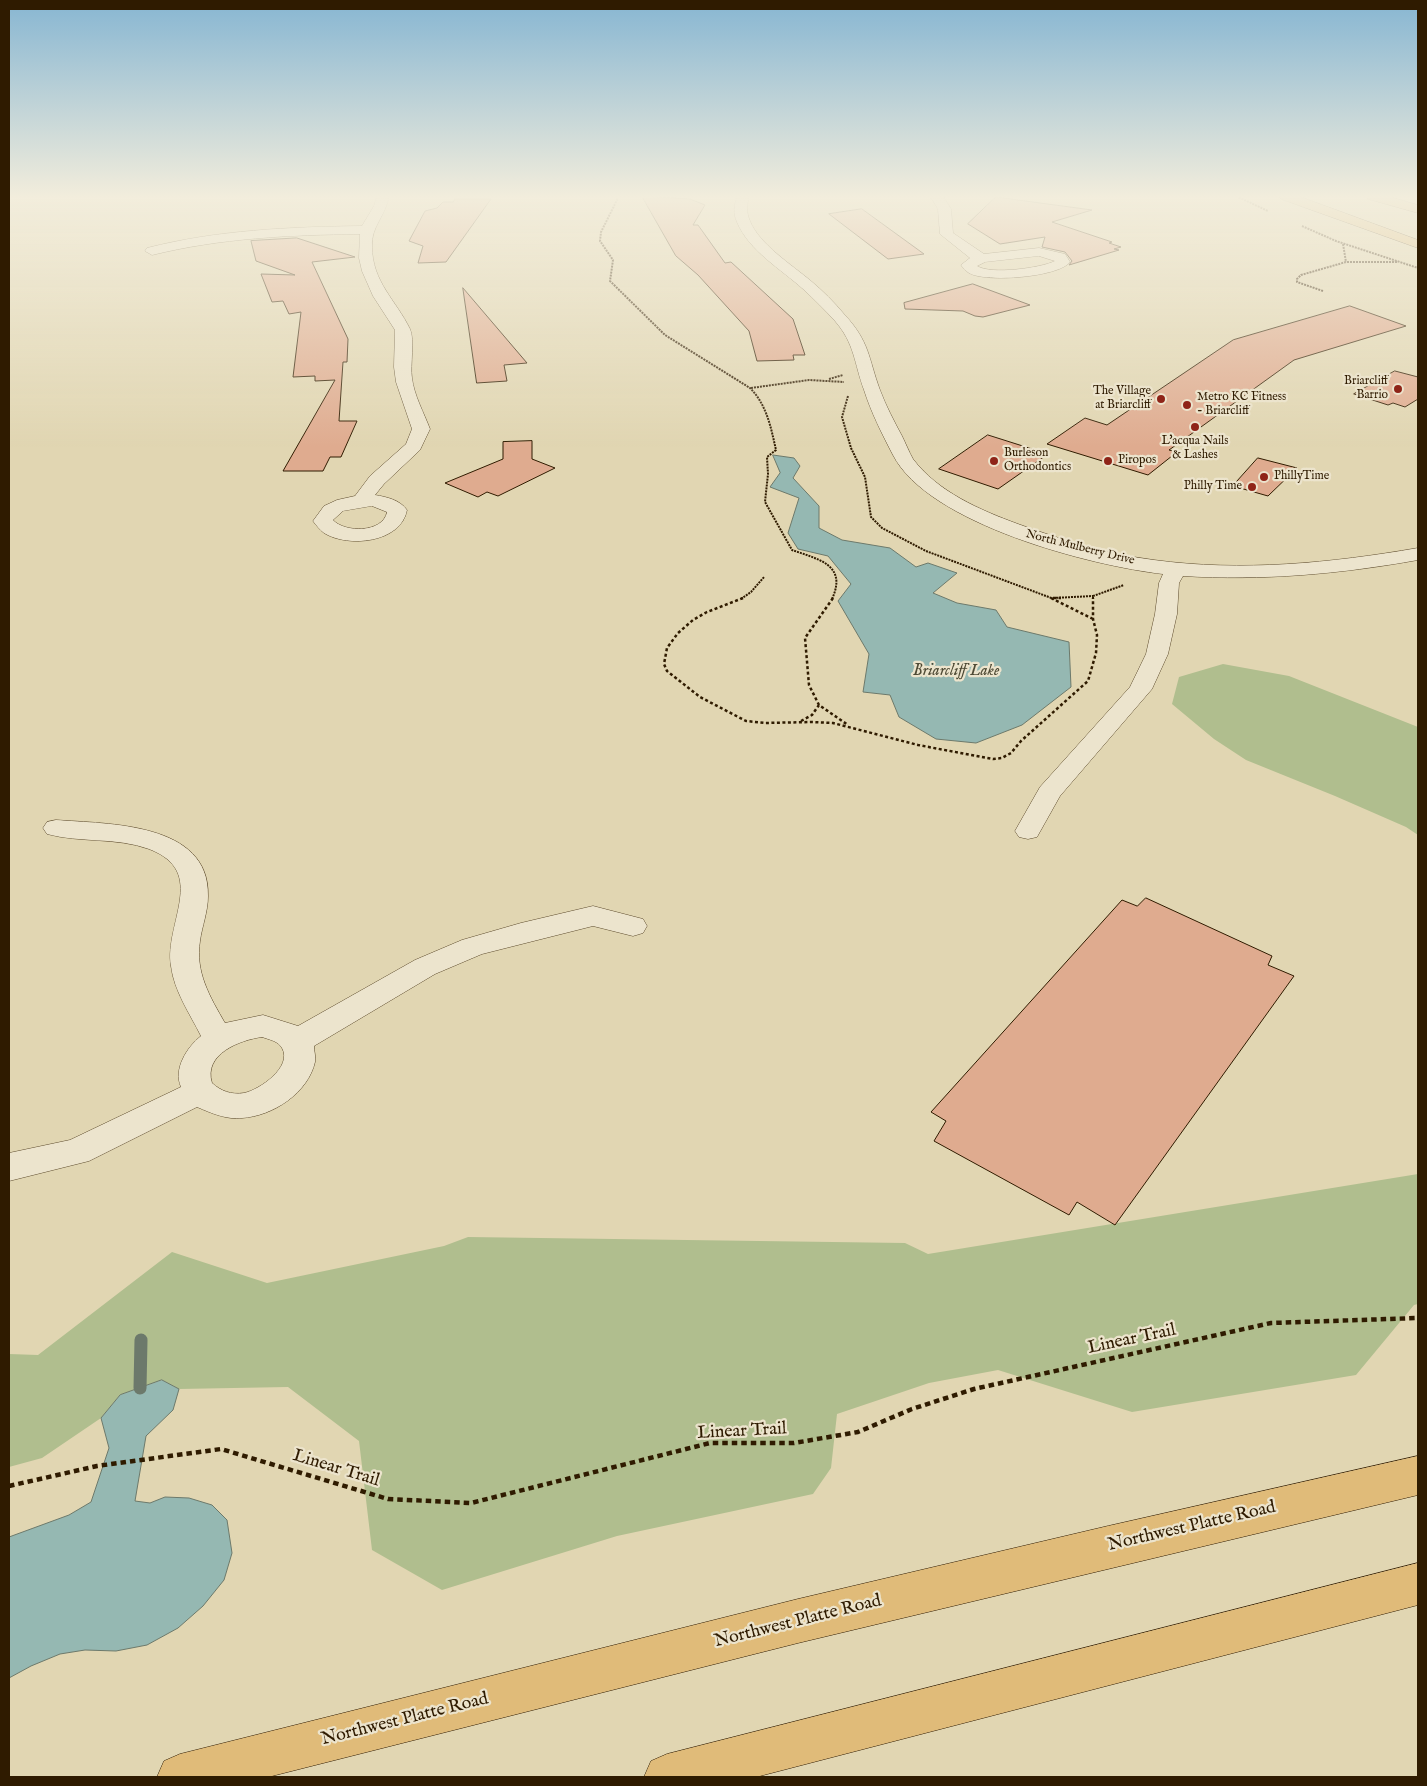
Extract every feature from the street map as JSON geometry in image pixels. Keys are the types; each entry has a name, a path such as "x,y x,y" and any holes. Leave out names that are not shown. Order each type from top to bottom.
{"main road":[{"name":"Northwest Platte Road","path":"180,1777 637,1661 1259,1511 1418,1475"},
{"path":"667,1777 1418,1584"}],"street":[{"path":"360,502 377,480 414,446 420,429 404,382 402,367 403,330 373,279"},
{"name":"North Mulberry Drive","path":"802,279 816,292 853,334 866,362 874,397 906,463 935,489 961,508 1022,533 1100,555 1176,569 1263,572 1348,565 1418,554"},
{"path":"1028,831 1049,793 1140,689 1157,654 1166,614 1169,583 1176,569"},
{"path":"56,828 131,836 157,842 181,856 193,878 194,902 185,934 185,967 197,999 218,1039"},
{"path":"296,1042 425,967 472,947 593,916 633,926"},
{"path":"262,1026 277,1029 288,1034 296,1042 300,1053 299,1066 292,1080 280,1092 263,1100 244,1105 226,1106 210,1101 199,1092 194,1082 193,1071 198,1059 206,1048 232,1032 262,1026"},
{"path":"9,1167 77,1152 199,1092"}],"path":[{"path":"610,279 665,335 750,388 759,396 776,450 767,457 768,474 765,502 792,550 818,558 827,564 837,576 838,587 832,600 805,638 809,685 819,705 850,726"},
{"path":"1297,279 1298,282 1323,291"},
{"path":"750,388 802,380 829,379 845,375 848,383 829,379"},
{"path":"849,388 842,417 851,448 865,477 871,517 874,522 881,528 927,551 1052,598 1093,619"},
{"path":"764,577 755,589 747,595 708,611 670,641 665,651 663,663 666,672 676,682 728,713 744,720 770,724 821,722 850,726 880,733 913,745 992,759 1005,757 1012,753 1021,741 1088,681 1096,653 1097,635 1093,619 1093,596"},
{"path":"1052,598 1093,596 1125,585"},
{"path":"798,722 812,717 819,705"},
{"name":"Linear Trail","path":"9,1486 97,1466 220,1448 388,1499 472,1503 710,1443 794,1443 858,1432 912,1409 974,1388 1271,1323 1418,1318"}],"green space":[{"path":"1223,664 1289,676 1418,727 1418,835 1406,827 1335,796 1246,760 1214,739 1172,704 1179,677"},
{"path":"1418,1174 1418,1304 1414,1305 1356,1375 1132,1412 998,1370 929,1383 837,1414 831,1468 813,1494 617,1536 442,1590 372,1550 359,1441 288,1387 179,1389 162,1380 120,1395 101,1418 42,1458 9,1467 9,1354 38,1355 172,1252 267,1283 444,1246 468,1237 905,1243 928,1254"}],"water":[{"name":"Briarcliff Lake","path":"773,455 794,458 800,466 793,478 819,506 819,528 842,540 890,548 916,567 928,563 957,573 933,593 957,603 996,610 1007,627 1069,642 1071,687 1022,725 976,743 936,739 899,717 890,695 863,692 869,654 838,601 851,584 828,556 798,549 788,533 799,498 770,487 780,473"},
{"path":"162,1380 179,1389 173,1410 146,1436 135,1501 150,1503 165,1497 189,1498 212,1505 227,1520 232,1553 224,1580 203,1606 178,1628 147,1645 116,1651 85,1650 60,1654 9,1678 9,1537 69,1515 91,1502 109,1448 101,1418 120,1395"}],"building":[{"path":"263,279 320,279 348,339 347,362 343,362 339,421 357,421 341,457 330,457 323,471 283,471 335,380 315,381 315,376 293,377 301,312 289,314 283,301 272,302"},
{"path":"702,279 750,279 793,319 805,355 793,355 794,360 757,361 749,331"},
{"path":"973,284 1030,305 983,317 963,311 905,309 904,303"},
{"path":"463,288 527,363 504,365 507,381 477,383"},
{"path":"1350,306 1406,326 1294,360 1169,450 1177,452 1148,475 1047,444 1085,418 1107,425 1233,340"},
{"path":"1395,371 1418,377 1418,399 1405,407 1393,403 1388,405 1354,394"},
{"name":"Burleson Orthodontics","path":"988,435 1048,454 998,489 939,469"},
{"path":"532,441 532,459 555,468 498,496 487,492 478,497 445,483 503,459 503,442"},
{"name":"PhillyTime","path":"1258,458 1297,468 1268,496 1233,486"},
{"path":"1146,898 1272,956 1268,965 1294,976 1115,1225 1077,1202 1069,1215 934,1141 946,1121 931,1112 1122,900 1137,906"}],"waterway":[{"path":"140,1388 141,1340"}],"place":[{"name":"Briarcliff Barrio","path":"1398,389"},
{"name":"The Village at Briarcliff","path":"1161,399"},
{"name":"Metro KC Fitness - Briarcliff","path":"1187,405"},
{"name":"L'acqua Nails & Lashes","path":"1195,427"},
{"name":"Burleson Orthodontics","path":"994,461"},
{"name":"Piropos","path":"1108,461"},
{"name":"PhillyTime","path":"1264,477"},
{"name":"Philly Time","path":"1252,487"}]}
